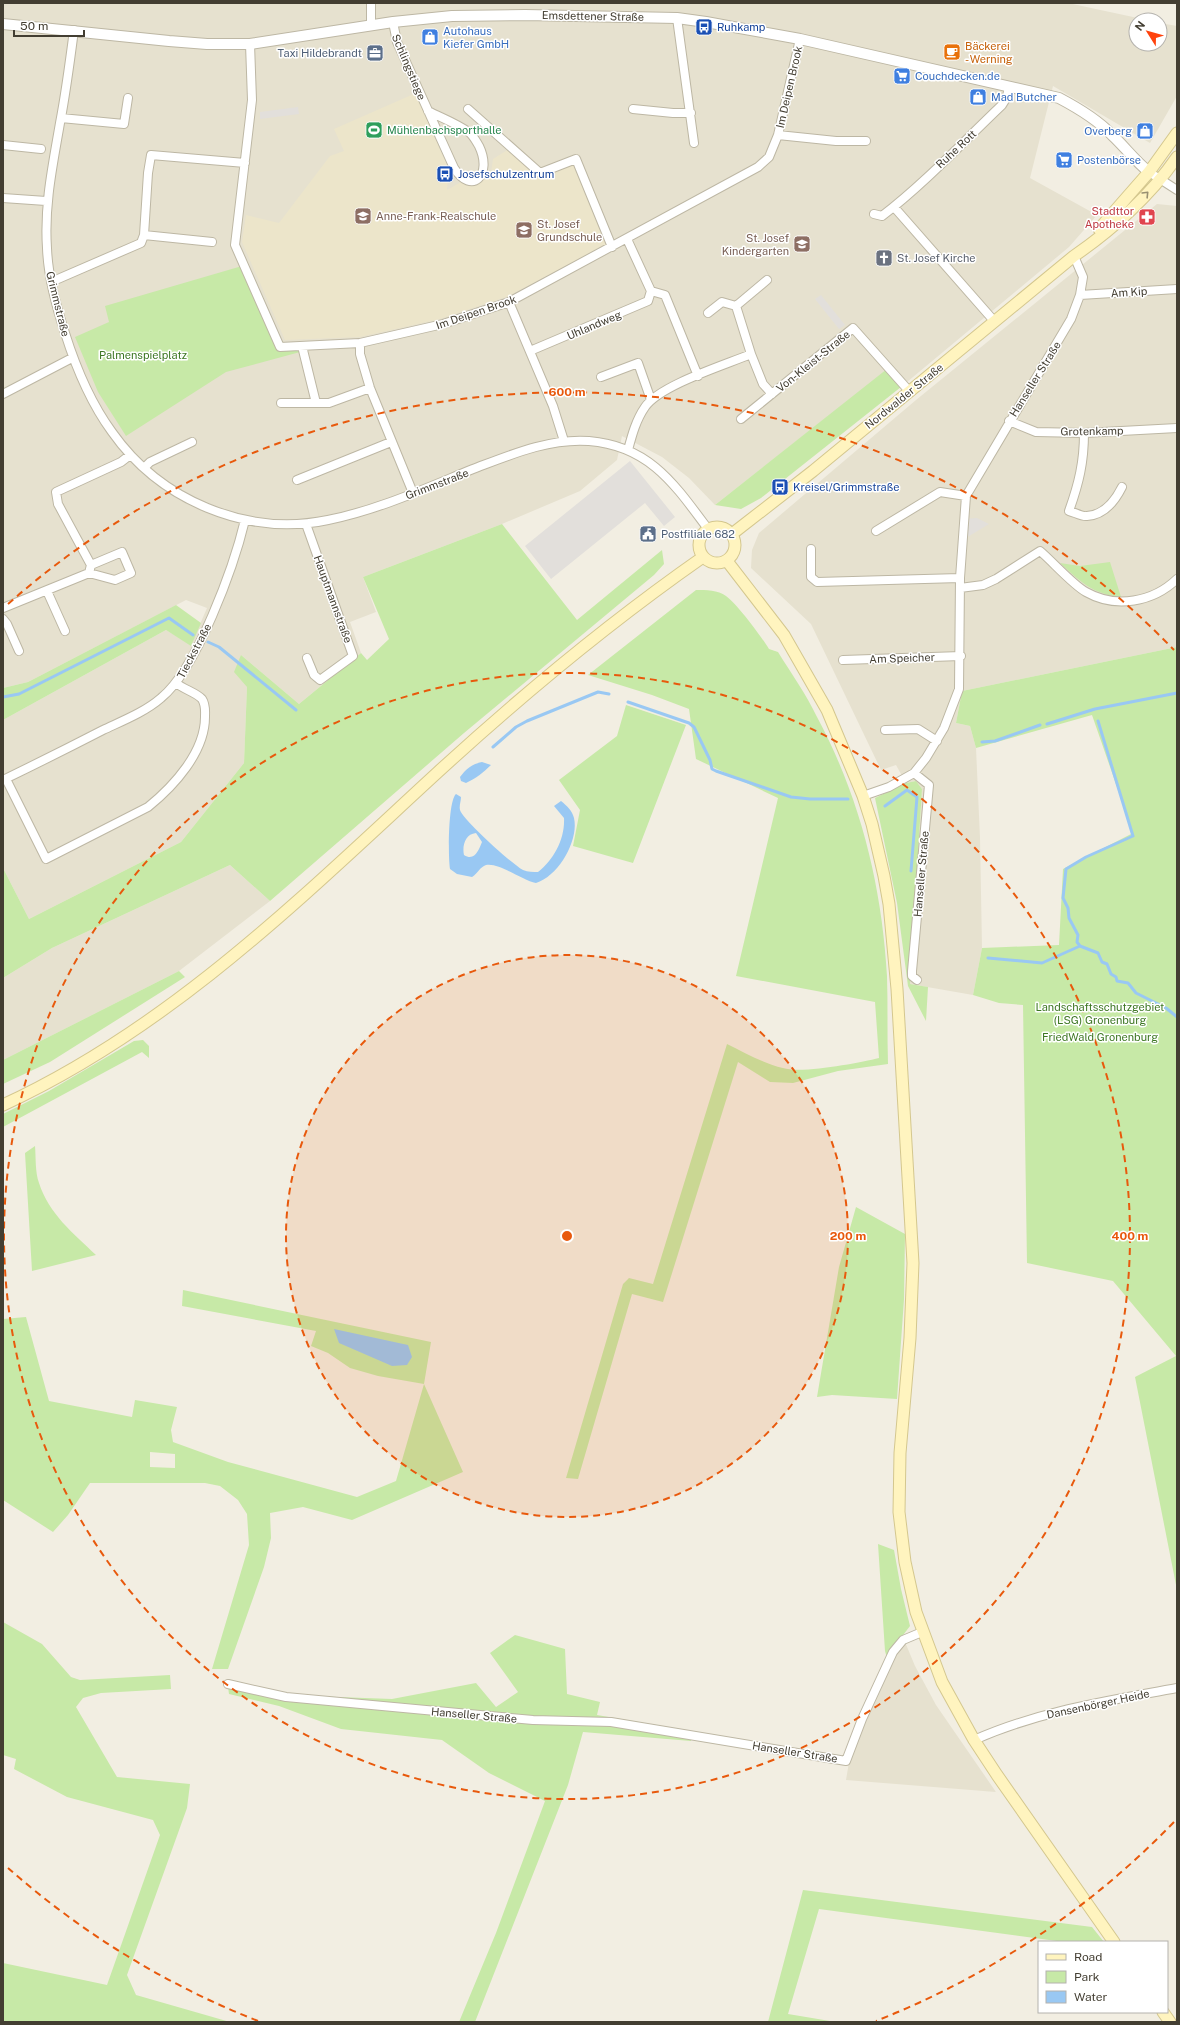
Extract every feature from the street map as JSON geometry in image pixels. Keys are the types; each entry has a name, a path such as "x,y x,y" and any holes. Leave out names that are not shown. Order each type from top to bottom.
{"main road":[{"name":"Nordwalder Straße","path":"1074,256 1150,172 1177,133"},
{"name":"Nordwalder Straße","path":"732,534 910,392 1101,235 1140,200 1160,179 1177,157"},
{"path":"722,527 732,534 736,547 731,557 727,561 716,564 707,561 703,557 698,544 700,538 708,529 722,527"},
{"path":"3,1105 108,1048 189,992 235,956 295,904 502,714 598,636 703,557"},
{"path":"727,561 784,636 799,659 827,710 863,796 878,848 886,890 897,989 913,1263 910,1338 900,1453 899,1512 905,1562 922,1632 942,1682 974,1740 1001,1782 1113,1941"},
{"path":"1164,2013 1170,2022"}],"street":[{"path":"371,3 371,26"},
{"name":"Emsdettener Straße","path":"3,24 199,43 250,44 393,22 452,16 525,15 677,18 800,39 1059,98 1074,105 1094,119 1111,134 1137,162 1150,172"},
{"path":"677,18 694,143"},
{"name":"Schlingstiege","path":"393,22 397,42 428,111 457,173 469,181 478,178 482,174 485,165 483,155 475,138 462,128 428,111"},
{"name":"Grimmstraße","path":"74,30 61,118 46,201 47,248 51,282 72,358 99,412 112,433 130,455 144,468 177,493 201,506 245,520 266,524 306,524 352,514 499,459 543,445 564,441 590,441 628,450 650,462 666,474 708,529"},
{"name":"Im Deipen Brook","path":"245,163 235,245 280,347 360,344 443,324 509,302 612,247 672,212 758,167 769,157 778,134 800,39"},
{"path":"51,282 141,242 144,235 148,173 151,155 245,163 252,100 250,44"},
{"name":"Ruhe Rott","path":"874,214 882,216 894,207 1002,105 1007,97 1009,86"},
{"path":"61,118 124,124 128,98"},
{"path":"468,108 540,173 576,159 612,247"},
{"path":"634,109 673,113 691,113"},
{"name":"Im Deipen Brook","path":"778,134 836,141 866,141"},
{"path":"3,145 41,148"},
{"path":"1150,172 1177,190"},
{"path":"3,198 46,201"},
{"path":"894,207 995,322"},
{"path":"144,235 212,242"},
{"path":"626,239 651,291 665,295 698,376"},
{"name":"Hanseller Straße","path":"863,796 889,786 914,773 937,741 959,689 961,656 960,578 966,496 1009,421 1071,319 1080,295 1083,277 1074,256"},
{"path":"708,313 722,302 736,306 767,280"},
{"name":"Am Kip","path":"1080,295 1177,289"},
{"name":"Uhlandweg","path":"530,351 648,301 651,291"},
{"path":"509,302 553,406 564,441"},
{"name":"Von-Kleist-Straße","path":"736,306 751,354 763,384 772,394"},
{"name":"Von-Kleist-Straße","path":"741,419 854,328 910,392"},
{"path":"360,344 360,354 370,388 391,442 413,492"},
{"path":"302,346 316,403"},
{"path":"628,450 639,417 651,400 669,387 751,354"},
{"path":"3,394 72,358"},
{"path":"601,377 638,363 651,400"},
{"path":"281,403 329,403 370,388"},
{"name":"Grotenkamp","path":"1009,421 1036,432 1084,433 1177,428"},
{"path":"1084,433 1084,456 1080,480 1069,511 1086,516 1099,513 1115,501 1122,487"},
{"path":"144,468 150,462 192,442"},
{"path":"296,480 391,442"},
{"path":"3,608 47,591 90,569 58,504 56,492 121,462 130,455"},
{"path":"876,531 940,492 966,496"},
{"name":"Tieckstraße","path":"4,780 146,708 160,700 176,683 210,620 241,536 245,520"},
{"name":"Hauptmannstraße","path":"306,524 354,656 320,680 314,675 307,658"},
{"path":"811,548 811,577 817,582 960,578"},
{"path":"960,588 983,584 996,579 1040,551 1086,592 1113,602 1141,600 1167,589 1177,579"},
{"path":"47,591 65,631"},
{"path":"3,619 7,624 19,652"},
{"name":"Am Speicher","path":"843,660 961,656"},
{"path":"4,780 46,859 148,807 162,796 189,762 203,738 205,706 202,699 176,683"},
{"path":"884,730 918,729 937,741"},
{"name":"Hanseller Straße","path":"914,773 929,785 912,971 912,976 917,980"},
{"name":"Hanseller Straße","path":"228,1684 286,1697 533,1720 611,1722 846,1760 862,1719 893,1652 903,1640 922,1632"},
{"name":"Dansenbörger Heide","path":"974,1740 1004,1728 1061,1709 1177,1688"}],"shaded area":[{"path":"3,3 1068,3 1128,16 1128,52 1168,52 1168,24 1177,26 1177,96 1150,143 1053,86 1030,178 1097,215 1069,247 901,387 887,370 715,505 689,478 662,457 622,436 617,460 580,491 502,524 363,577 376,612 350,622 361,653 299,704 241,655 247,687 244,763 181,842 29,919 3,868 3,720 166,630 191,645 207,608 186,600 28,682 3,688"},
{"name":"Anne-Frank-Realschule","path":"416,93 449,170 447,190 461,182 470,186 491,173 493,159 509,149 539,177 574,163 607,245 506,297 440,319 360,337 285,340 242,242 246,215 279,223 330,156 344,151 334,129"},
{"path":"298,107 299,114 260,119 260,112"},
{"path":"1157,204 1177,206 1177,647 962,691 956,723 970,726 976,748 980,838 982,948 973,995 910,984 922,789 916,781 906,783 896,765 881,770 811,624 751,568 752,550 759,533 916,400"},
{"path":"821,295 845,325 839,329 815,299"},
{"path":"630,461 675,517 664,526 645,503 551,579 525,546"},
{"path":"977,518 989,524 961,541 964,519"},
{"path":"230,865 270,901 179,971 3,1060 3,978 52,948"},
{"path":"905,1642 915,1666 936,1705 996,1792 846,1780 850,1756 895,1652"}],"green space":[{"name":"Palmenspielplatz","path":"242,266 276,345 297,342 300,352 226,372 126,436 98,392 75,337 109,322 105,306"},
{"path":"887,369 901,387 761,498 741,509 715,505"},
{"path":"502,524 577,620 662,550 664,564 654,575 464,733 270,901 230,865 52,948 3,978 3,868 29,919 181,842 244,763 247,687 234,672 241,655 299,704 361,653 367,660 389,639 363,577"},
{"path":"1110,562 1121,597 1094,590 1060,563 1080,566"},
{"path":"696,590 716,591 726,596 743,613 769,649 778,652 813,708 832,747 845,779 857,810 866,843 880,909 887,976 888,1064 838,1071 793,1083 770,1082 738,1062 663,1302 632,1294 578,1479 566,1478 623,1284 629,1278 653,1284 727,1044 754,1058 783,1068 791,1069 816,1069 858,1063 879,1058 875,1002 736,976 778,798 696,759 689,709 652,695 588,675"},
{"path":"176,605 201,623 191,646 166,630 3,720 3,688 28,682"},
{"name":"Landschaftsschutzgebiet (LSG) Gronenburg","path":"1177,647 1177,1590 1135,1377 1176,1356 1113,1281 1027,1263 1023,1005 999,1003 973,995 982,948 1059,945 1063,869 1133,833 1092,715 976,748 970,726 956,723 962,691"},
{"path":"626,705 686,725 633,863 573,846 580,810 559,780 617,736"},
{"path":"916,781 922,789 910,984 928,987 926,1021 908,986 897,903 875,798 906,783"},
{"path":"179,971 185,977 50,1062 3,1084 3,1060"},
{"path":"143,1040 149,1046 149,1058 142,1052 3,1127 3,1114 49,1091 134,1041"},
{"path":"35,1146 36,1170 43,1194 55,1214 70,1231 96,1255 32,1271 25,1153"},
{"path":"856,1207 905,1234 904,1299 897,1399 832,1395 817,1397 839,1267"},
{"path":"183,1290 431,1342 424,1384 378,1376 350,1368 328,1353 311,1346 316,1331 182,1306"},
{"path":"26,1317 49,1401 132,1417 135,1400 177,1407 171,1430 173,1442 228,1462 357,1497 396,1481 424,1384 463,1472 352,1520 303,1507 270,1513 271,1538 264,1567 228,1669 212,1669 249,1545 247,1514 238,1500 220,1486 205,1483 90,1483 68,1515 53,1532 3,1500 3,1319","holes":["150,1452 175,1454 175,1468 150,1467"]},
{"path":"878,1544 894,1550 910,1626 887,1658 885,1651"},
{"path":"3,1622 42,1644 71,1677 80,1680 170,1675 171,1689 101,1693 83,1698 76,1707 117,1777 190,1784 187,1808 127,1975 136,1995 230,2022 3,2022 3,1963 107,1985 160,1835 153,1820 67,1797 14,1769 16,1759 3,1755"},
{"path":"515,1635 565,1649 567,1694 600,1702 597,1715 691,1731 691,1741 583,1732 568,1785 475,2022 459,2022 496,1933 545,1801 489,1773 442,1740 341,1729 279,1706 229,1694 228,1687 310,1696 392,1699 476,1683 496,1707 518,1692 490,1653"},
{"path":"803,1890 1092,1927 1103,1941 1057,1941 819,1909 788,2014 836,2022 768,2022"}],"water":[{"path":"482,762 491,765 466,783 461,781 460,777 467,769"},
{"path":"456,794 461,797 460,810 470,823 488,842 509,860 523,870 529,872 538,872 554,855 563,833 564,818 554,806 561,801 571,810 575,827 566,856 552,873 536,883 497,866 491,865 484,866 472,877 457,874 450,869 449,863 449,830 453,799","holes":["476,833 482,842 474,856 468,857 464,855 464,844 469,836"]},
{"path":"334,1329 408,1345 412,1357 407,1365 392,1366 339,1343"}],"waterway":[{"path":"3,697 19,694 169,618 193,635"},
{"path":"208,642 219,647 296,710"},
{"path":"493,747 516,727 527,721 598,692 609,694"},
{"path":"1047,724 1095,709 1177,693"},
{"path":"628,702 689,723 694,727 710,760 712,769 716,771 791,797 810,799 848,799"},
{"path":"1098,721 1133,836 1086,857 1066,869 1063,898 1068,908 1069,918 1078,935 1077,942 1080,946 1098,953 1102,962 1107,964 1111,974 1116,977 1117,981 1128,983 1136,993 1166,1008 1177,1017"},
{"path":"982,742 995,741 1040,725"},
{"path":"885,806 907,790 917,797 911,871"},
{"path":"988,958 1042,963 1080,946"}],"place":[{"name":"Ruhkamp","path":"704,27"},
{"name":"Autohaus Kiefer GmbH","path":"430,37"},
{"name":"Bäckerei - Werning","path":"952,52"},
{"name":"Taxi Hildebrandt","path":"375,53"},
{"name":"Couchdecken.de","path":"902,76"},
{"name":"Mad Butcher","path":"978,97"},
{"name":"Mühlenbachsporthalle","path":"374,130"},
{"name":"Overberg","path":"1145,131"},
{"name":"Postenbörse","path":"1064,160"},
{"name":"Josefschulzentrum","path":"445,174"},
{"name":"Anne-Frank-Realschule","path":"363,216"},
{"name":"Stadttor Apotheke","path":"1147,217"},
{"name":"St. Josef Grundschule","path":"524,230"},
{"name":"St. Josef Kindergarten","path":"802,244"},
{"name":"St. Josef Kirche","path":"884,258"},
{"name":"Kreisel/Grimmstraße","path":"780,487"},
{"name":"Postfiliale 682","path":"648,534"}],"park label":[{"name":"FriedWald Gronenburg","path":"1100,1037"}]}
